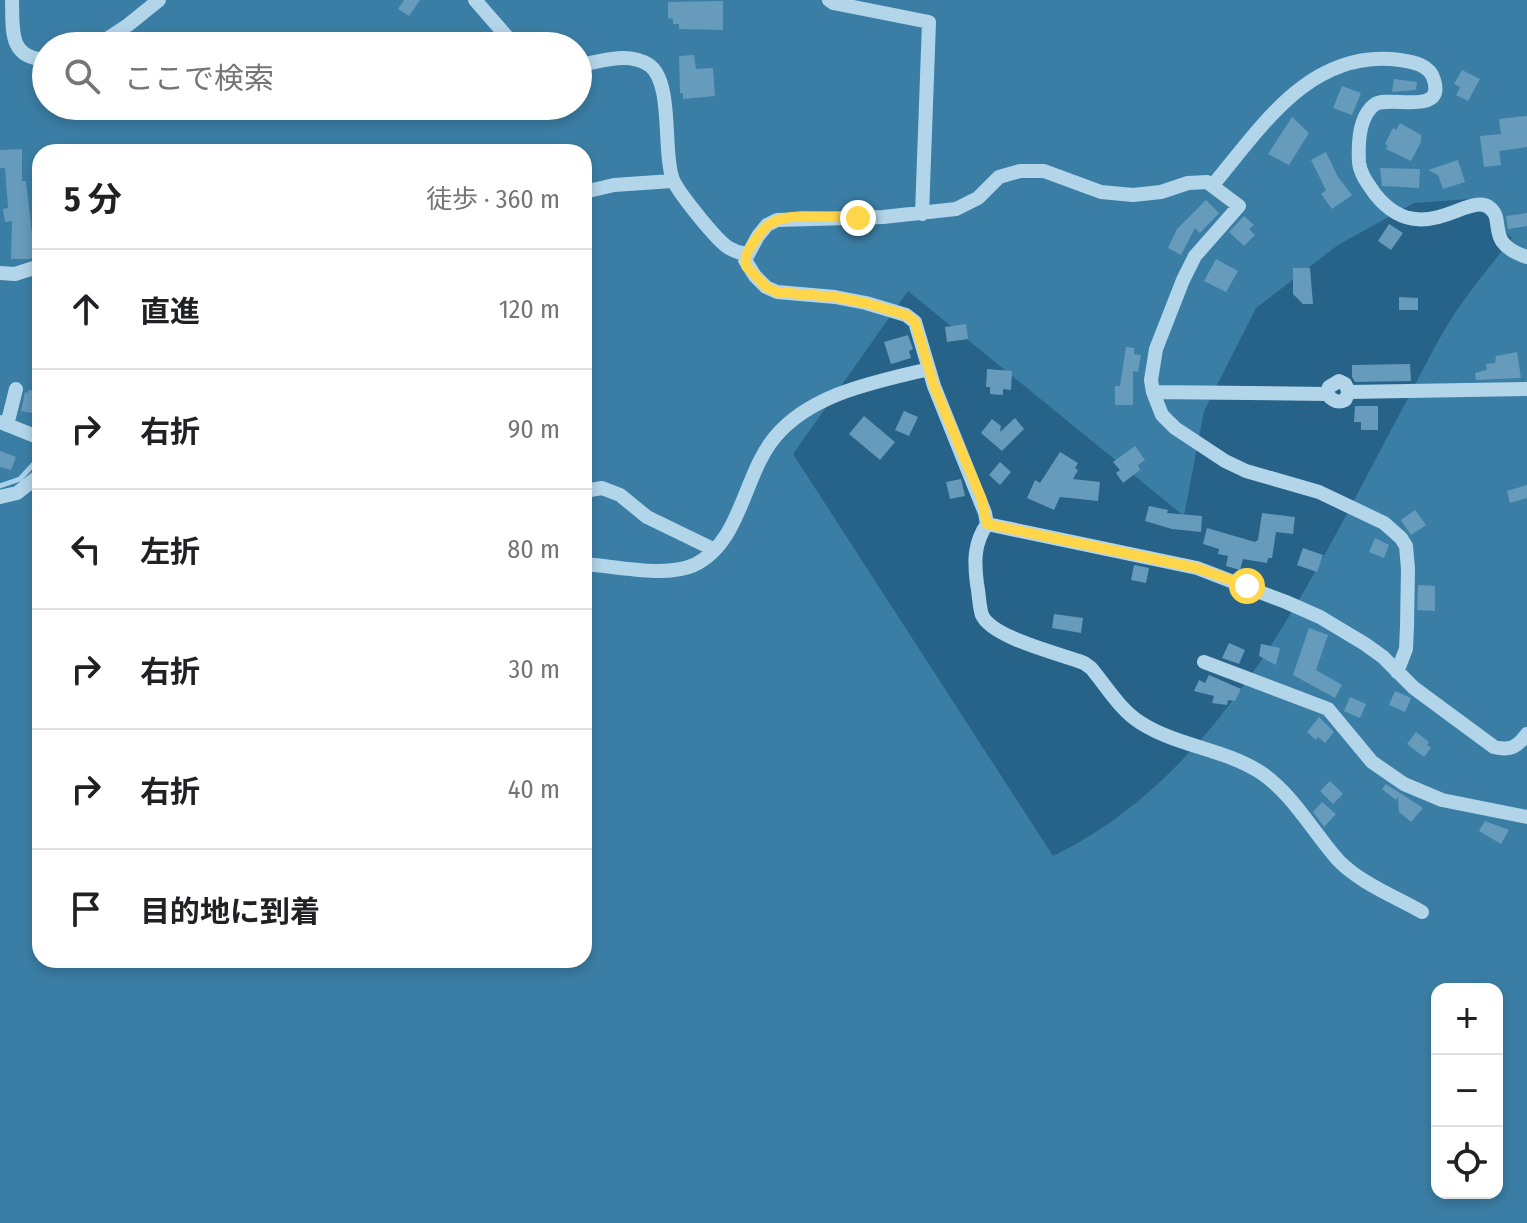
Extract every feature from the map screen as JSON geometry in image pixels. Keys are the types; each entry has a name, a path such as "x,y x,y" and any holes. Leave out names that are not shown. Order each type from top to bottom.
{"street":[{"path":"12,0 13,34 24,56 32,57"},
{"path":"115,32 159,0"},
{"path":"475,0 503,32"},
{"path":"829,0 843,6 929,22 922,214"},
{"path":"592,62 618,57 642,61 653,67 660,78 672,181 716,237 729,248 746,254"},
{"path":"1213,185 1280,104 1308,82 1331,70 1364,61 1397,59 1420,64 1431,72 1436,82 1430,98 1417,104 1383,100 1373,105 1365,117 1359,142 1359,166 1364,180 1389,208 1402,217 1426,220 1441,218 1475,205 1488,206 1492,209 1498,235 1504,245 1527,257"},
{"path":"1397,672 1406,649 1407,626 1408,569 1406,546 1401,538 1384,523 1319,492 1246,471 1225,461 1175,428 1162,415 1153,392 1151,380 1156,349 1183,280 1195,256 1239,206 1213,185 1197,181 1161,192 1133,195 1101,192 1044,171 1020,171 999,177 978,198 956,209 922,214 777,220 767,225 746,254 746,266 766,287 777,292 835,297 906,315 915,322 929,369 982,500 987,524 978,537 975,553 983,615 990,626 1084,663 1140,723 1260,772 1290,801 1349,870 1422,912"},
{"path":"592,190 614,185 672,181"},
{"path":"0,273 15,274 32,269"},
{"path":"592,565 655,570 682,569 694,565 728,531 760,458 774,438 798,415 834,396 929,369"},
{"path":"16,389 4,424 32,435"},
{"path":"1153,392 1327,394 1338,402 1345,400 1349,392 1527,389"},
{"path":"0,497 17,493 32,481"},
{"path":"592,490 602,488 620,495 647,517 713,549"},
{"path":"987,524 1136,554 1221,575 1320,617 1365,644 1439,707 1494,747 1505,750 1516,747 1527,734"},
{"path":"1204,662 1328,709 1372,762 1404,784 1442,800 1527,817"}],"shaded area":[{"path":"0,0 1527,0 1527,1223 0,1223","holes":["1468,199 1512,238 1450,321 1300,597 1261,660 1218,719 1169,773 1115,819 1053,856 793,454 908,291 1184,516 1204,411 1256,308 1338,245 1414,203"]}],"building":[{"path":"404,0 420,0 409,16 398,9"},
{"path":"723,1 723,30 679,29 679,24 673,24 673,19 668,18 668,2"},
{"path":"694,55 696,69 713,68 715,96 683,99 683,93 680,93 679,56"},
{"path":"1462,70 1480,79 1468,101 1456,95 1460,87 1454,84"},
{"path":"1394,79 1417,82 1416,90 1392,92"},
{"path":"1342,86 1361,93 1352,115 1333,108"},
{"path":"1527,116 1527,147 1499,151 1501,165 1484,167 1480,136 1501,134 1499,119"},
{"path":"1292,117 1309,133 1289,165 1268,154"},
{"path":"1400,123 1421,135 1421,142 1411,161 1386,149 1388,146 1385,144 1393,128 1396,130"},
{"path":"22,149 22,181 26,181 32,258 11,259 12,221 5,222 3,209 8,208 5,168 0,168 0,150"},
{"path":"1326,152 1338,177 1352,195 1332,209 1321,194 1326,190 1311,160"},
{"path":"1458,160 1465,182 1443,189 1438,175 1428,170"},
{"path":"1380,168 1420,169 1419,188 1382,186"},
{"path":"1206,200 1219,213 1200,233 1195,228 1181,255 1168,248 1177,229"},
{"path":"1527,213 1527,226 1508,229 1506,216"},
{"path":"1244,216 1254,225 1249,229 1255,235 1244,246 1229,232"},
{"path":"1389,224 1403,233 1391,250 1378,241"},
{"path":"1216,259 1238,271 1226,292 1204,281"},
{"path":"1293,268 1310,268 1313,304 1303,304 1293,294"},
{"path":"1399,297 1418,298 1418,310 1399,310"},
{"path":"966,324 968,339 947,342 945,327"},
{"path":"908,335 913,349 909,351 911,358 891,364 884,342"},
{"path":"1126,347 1134,348 1134,354 1141,355 1138,372 1133,371 1133,405 1115,405 1115,386 1120,386"},
{"path":"1517,352 1521,378 1476,380 1475,373 1487,370 1486,364 1495,363 1496,356"},
{"path":"1410,364 1411,381 1355,382 1352,377 1352,365"},
{"path":"987,369 1012,371 1011,390 1003,389 1003,395 990,394 990,387 986,387"},
{"path":"32,391 32,413 21,411 25,392"},
{"path":"1355,406 1378,406 1378,430 1361,430 1361,422 1354,422"},
{"path":"904,411 918,417 909,436 895,430"},
{"path":"864,416 895,442 880,460 849,434"},
{"path":"1015,418 1024,429 1002,451 981,433 992,419 1001,426 1000,432"},
{"path":"1135,446 1145,460 1138,465 1140,470 1123,483 1116,473 1120,470 1113,462"},
{"path":"0,451 16,457 11,470 0,467"},
{"path":"1060,452 1078,463 1073,479 1100,482 1098,501 1060,497 1054,510 1027,498 1035,480 1040,483"},
{"path":"1000,462 1011,472 1000,485 989,475"},
{"path":"961,479 965,496 950,499 946,482"},
{"path":"1527,485 1527,498 1510,503 1507,491"},
{"path":"1149,506 1168,510 1167,513 1202,516 1201,532 1172,529 1145,521"},
{"path":"1415,510 1426,525 1411,535 1401,520"},
{"path":"1262,513 1295,517 1293,534 1276,532 1272,558 1268,558 1267,563 1243,559 1240,570 1226,566 1228,556 1218,554 1219,549 1203,544 1207,528 1255,542 1258,540"},
{"path":"1375,538 1389,545 1384,558 1369,552"},
{"path":"1303,548 1323,555 1317,572 1297,565"},
{"path":"1134,565 1149,568 1146,583 1131,580"},
{"path":"1418,585 1435,586 1435,611 1417,610"},
{"path":"1054,614 1083,618 1081,633 1052,628"},
{"path":"1309,628 1328,635 1316,670 1342,685 1335,698 1293,675"},
{"path":"1229,643 1245,650 1239,664 1222,658"},
{"path":"1261,644 1280,648 1276,665 1259,656"},
{"path":"1209,675 1241,689 1235,701 1228,700 1227,705 1212,703 1214,696 1194,691 1199,680 1205,683"},
{"path":"1395,691 1411,698 1405,712 1389,705"},
{"path":"1350,697 1366,704 1360,718 1344,711"},
{"path":"1319,717 1334,732 1325,743 1307,732"},
{"path":"1416,732 1429,742 1427,745 1431,748 1424,757 1407,744"},
{"path":"1330,781 1343,794 1333,804 1320,791"},
{"path":"1386,784 1423,808 1411,822 1399,812 1398,797 1396,800 1382,789"},
{"path":"1322,802 1336,814 1324,827 1313,812"},
{"path":"1485,821 1509,830 1501,844 1479,831"}],"waterway":[{"path":"0,486 20,479 32,466"}],"route":[{"path":"858,218 777,220 767,225 758,236 746,254 746,266 766,287 777,292 866,303 906,315 915,322 934,386 982,500 987,524 1197,568 1247,586"}]}
